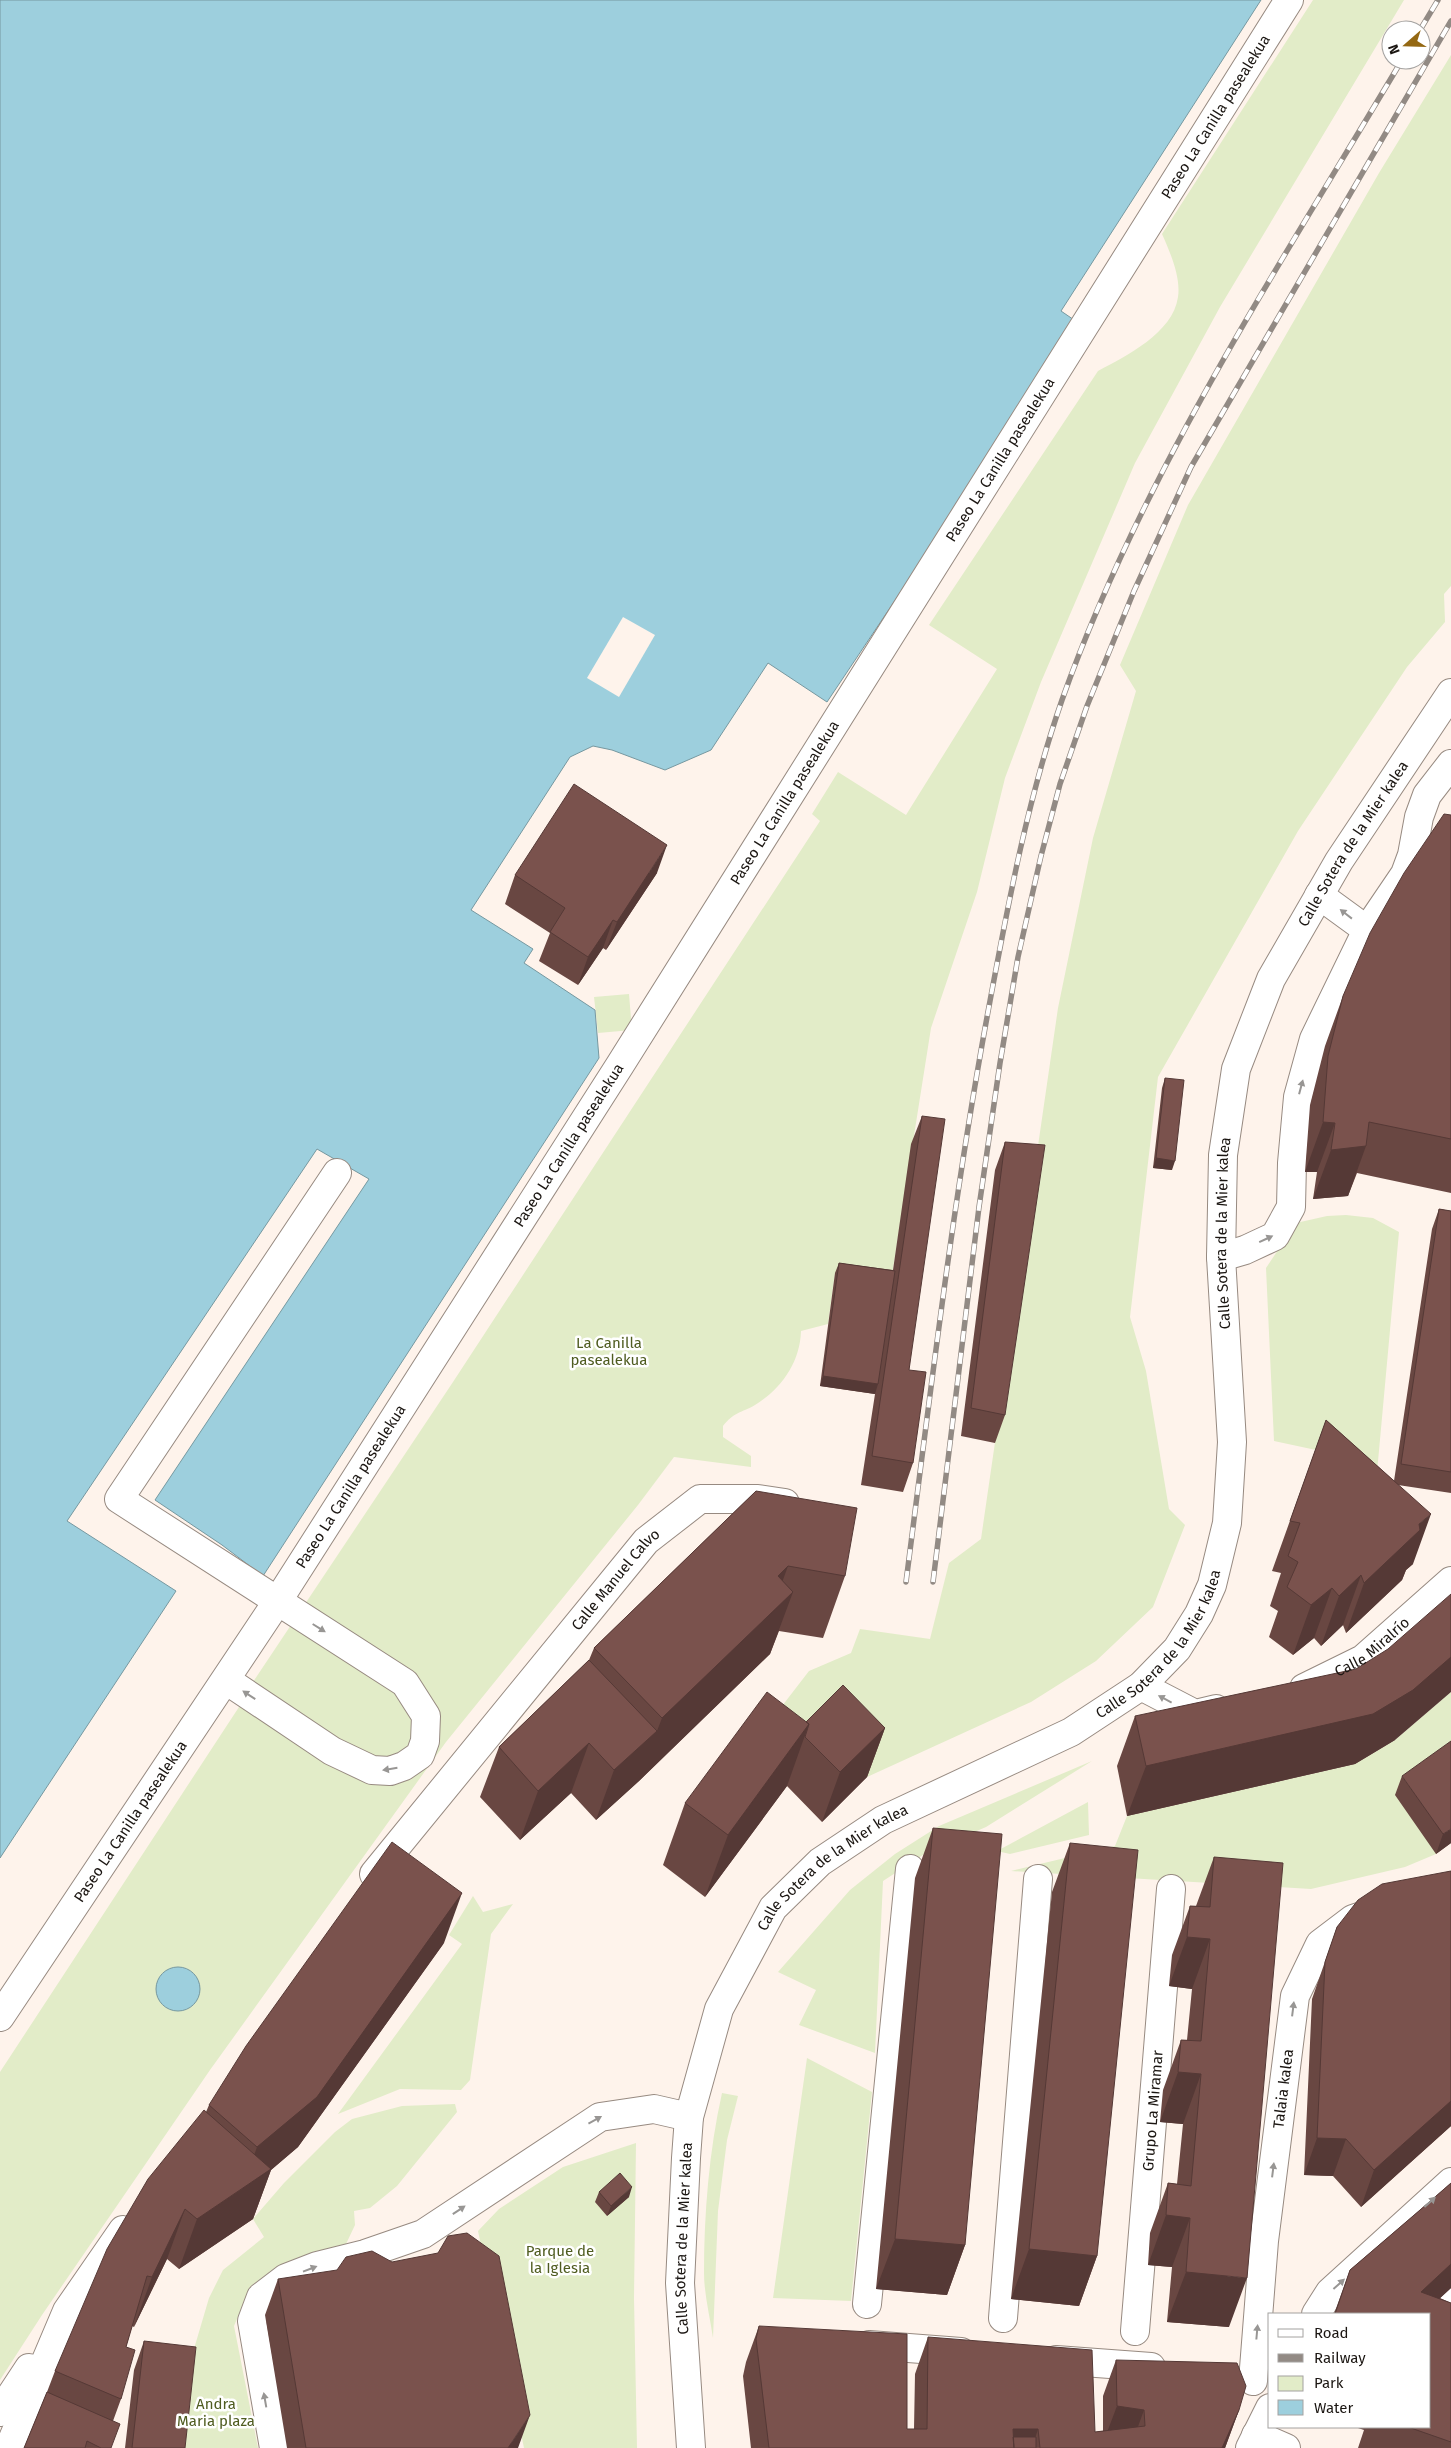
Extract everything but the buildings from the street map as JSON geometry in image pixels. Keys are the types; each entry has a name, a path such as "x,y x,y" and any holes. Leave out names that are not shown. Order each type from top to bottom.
{"street":[{"name":"Paseo La Canilla pasealekua","path":"0,2017 278,1602 620,1065 1289,0"},
{"name":"Calle Sotera de la Mier kalea","path":"691,2448 680,2283 689,2117 719,2009 773,1908 820,1862 883,1820 1071,1732 1141,1686 1177,1649 1199,1614 1212,1585 1227,1523 1232,1442 1221,1257 1223,1155 1236,1068 1270,979 1339,861 1451,693"},
{"path":"1221,1257 1245,1250 1275,1236 1291,1207 1292,1163 1298,1097 1314,1039 1367,930 1405,874 1412,856 1419,817 1427,795 1451,764"},
{"path":"1319,895 1367,930"},
{"path":"226,1680 332,1751 372,1770 390,1771 404,1766 420,1754 425,1741 426,1716 404,1683 119,1499 337,1173"},
{"name":"Calle Manuel Calvo","path":"358,1897 646,1541 700,1498 758,1499 814,1507"},
{"name":"Calle Miralrío","path":"1277,1695 1313,1686 1363,1659 1451,1581"},
{"path":"1141,1686 1195,1714 1240,1705"},
{"path":"420,1754 451,1780"},
{"path":"867,2304 910,1869"},
{"path":"1003,2318 1038,1879"},
{"name":"Grupo La Miramar","path":"1135,2331 1172,1889"},
{"name":"Talaia kalea","path":"1261,2384 1264,2241 1295,1996 1320,1944 1353,1920 1392,1906"},
{"path":"274,2448 252,2321 262,2297 286,2278 317,2266 365,2254 423,2234 600,2117 654,2109 689,2117"},
{"path":"1317,2313 1330,2292 1376,2262 1451,2182"},
{"path":"0,2412 140,2206"},
{"path":"9,2448 67,2311"},
{"path":"848,2343 983,2354"},
{"path":"1032,2358 1179,2369"},
{"path":"1227,2374 1261,2384"},
{"path":"1268,2412 1253,2441 1286,2448"}],"green space":[{"name":"La Canilla pasealekua","path":"1313,0 1404,0 1392,20 1381,20 1381,38 1220,307 1135,463 1041,682 1005,778 977,892 931,1028 891,1281 835,1273 828,1324 801,1331 797,1354 781,1383 764,1399 734,1415 723,1426 723,1437 751,1456 751,1467 674,1457 638,1505 446,1742 210,2070 42,2315 0,2380 0,2072 239,1707 253,1682 453,1382 820,821 812,814 838,772 906,815 997,669 929,625 1098,371 1147,342 1167,322 1174,310 1179,289 1174,265 1162,234"},
{"path":"1451,55 1451,586 1444,594 1445,622 1407,667 1298,831 1158,1077 1130,1317 1146,1371 1169,1509 1185,1525 1153,1607 1096,1661 1031,1702 867,1777 745,1754 809,1671 851,1653 860,1629 930,1639 949,1563 981,1539 1058,1008 1093,838 1136,691 1120,665 1188,505 1379,173"},
{"path":"629,994 632,1030 598,1033 594,997"},
{"path":"1346,1215 1373,1218 1399,1232 1375,1494 1316,1450 1274,1441 1266,1268 1296,1223 1327,1216"},
{"path":"1451,1692 1451,1756 1436,1854 1405,1867 1311,1889 1011,1871 1115,1846 1127,1816 1355,1764 1395,1740"},
{"path":"1092,1761 986,1827 926,1853 883,1881 875,2053 799,2025 816,1990 778,1972 850,1890 895,1854 939,1826"},
{"path":"1088,1802 1089,1835 1010,1854 997,1851"},
{"path":"473,1896 483,1912 513,1904 491,1934 470,2080 461,2090 400,2089 338,2114 462,1944 449,1935"},
{"path":"807,2058 872,2092 851,2301 773,2298"},
{"path":"722,2093 738,2096 727,2140 718,2211 713,2338 704,2281 704,2251 708,2183 717,2115"},
{"name":"Andra Maria plaza","path":"455,2104 457,2112 397,2186 370,2208 354,2211 355,2225 346,2244 305,2255 278,2266 251,2286 234,2326 258,2448 178,2448 186,2376 209,2298 223,2270 264,2237 253,2219 284,2183 335,2132 352,2119 402,2106"},
{"name":"Parque de la Iglesia","path":"636,2143 634,2298 637,2448 524,2448 478,2231 499,2209 563,2167"}],"water":[{"path":"0,0 1261,0 1061,311 1080,324 827,702 768,663 711,750 665,770 612,750 593,746 570,757 471,910 533,949 524,963 595,1010 599,1058 263,1576 222,1545 155,1500 369,1179 317,1149 67,1521 176,1591 0,1858"},
{"path":"178,1967 190,1971 196,1977 200,1989 196,2001 190,2007 178,2011 166,2007 160,2001 156,1989 160,1977 166,1971"}],"pier":[{"path":"623,617 655,635 619,697 587,678"}],"railway":[{"path":"1426,20 1438,0"},
{"path":"933,1582 979,1207 1000,1063 1018,957 1060,784 1087,706 1134,591 1191,467 1451,21"},
{"path":"906,1582 944,1291 977,1073 1012,887 1029,811 1050,737 1062,700 1095,616 1132,533 1173,452 1216,372 1262,293 1396,70"}]}
